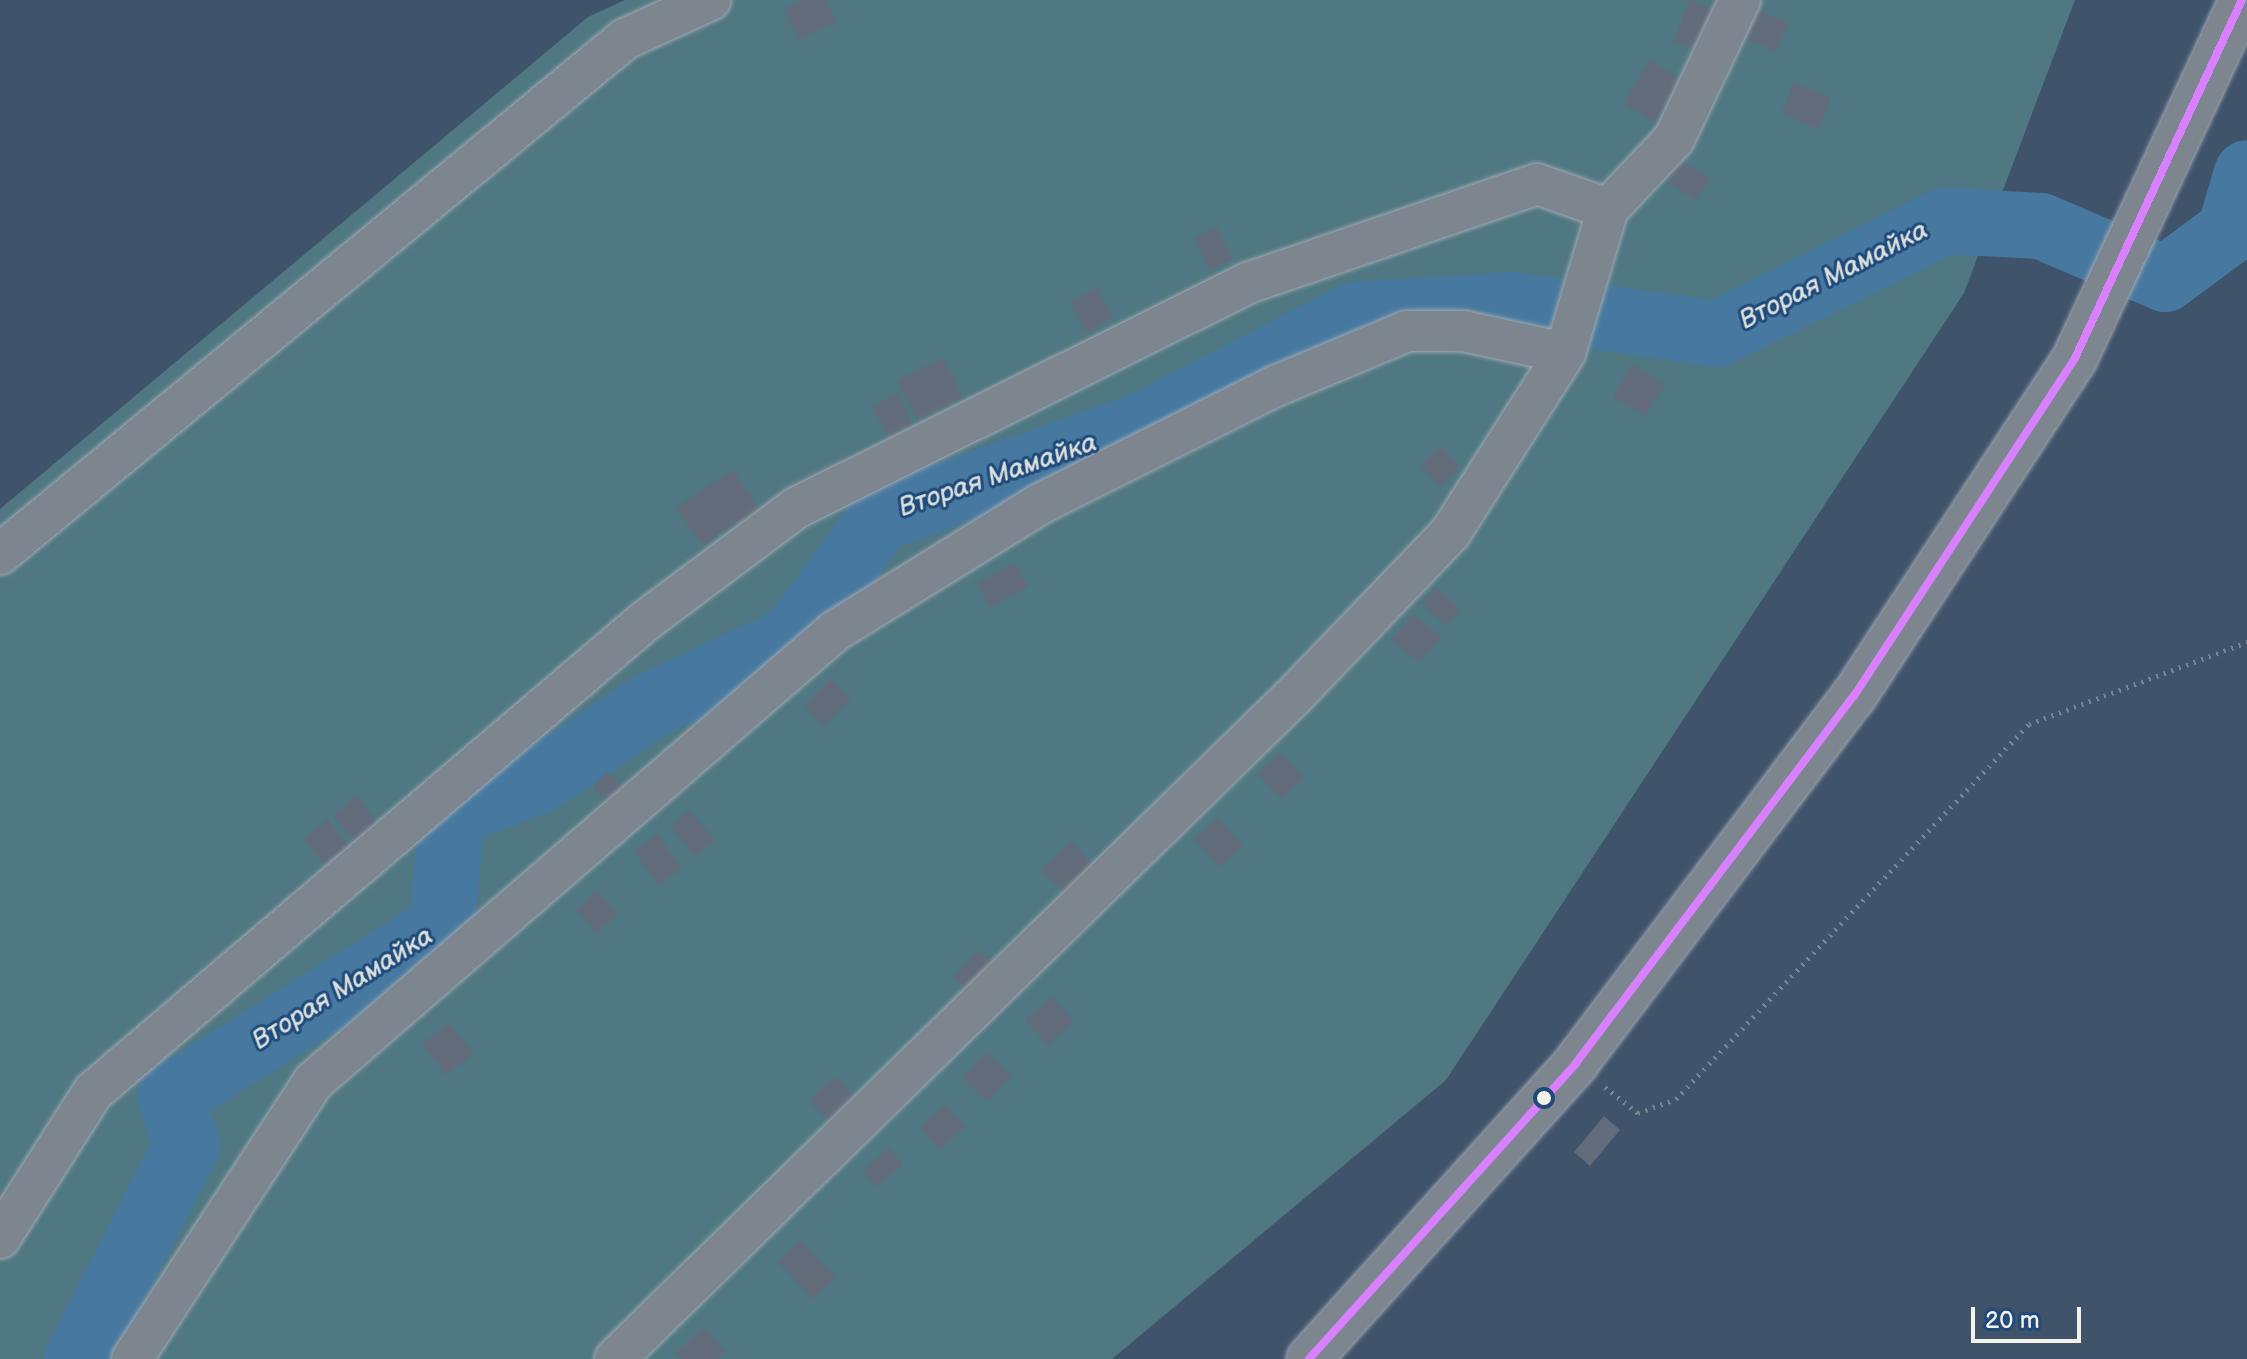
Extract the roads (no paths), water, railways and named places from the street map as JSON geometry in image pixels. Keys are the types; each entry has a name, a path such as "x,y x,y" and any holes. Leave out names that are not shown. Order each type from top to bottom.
{"highway":[{"path":"1309,1359 1576,1063 1854,696 2075,358 2168,170 2242,0"}],"lane":[{"path":"0,554 625,39 710,0"},
{"path":"615,1359 1293,697 1451,532 1565,353 1608,209 1674,139 1740,0"},
{"path":"0,1238 93,1092 645,621 796,508 1248,283 1537,184 1608,209"},
{"path":"132,1359 313,1082 835,631 1040,504 1278,385 1407,331 1463,331 1565,353"}],"waterway":[{"name":"Вторая Мамайка","path":"77,1359 187,1146 170,1097 442,927 452,814 542,779 648,707 792,639 881,518 1143,425 1355,315 1514,305 1717,334 1945,221 2041,226 2165,279 2230,231 2247,173"}]}
